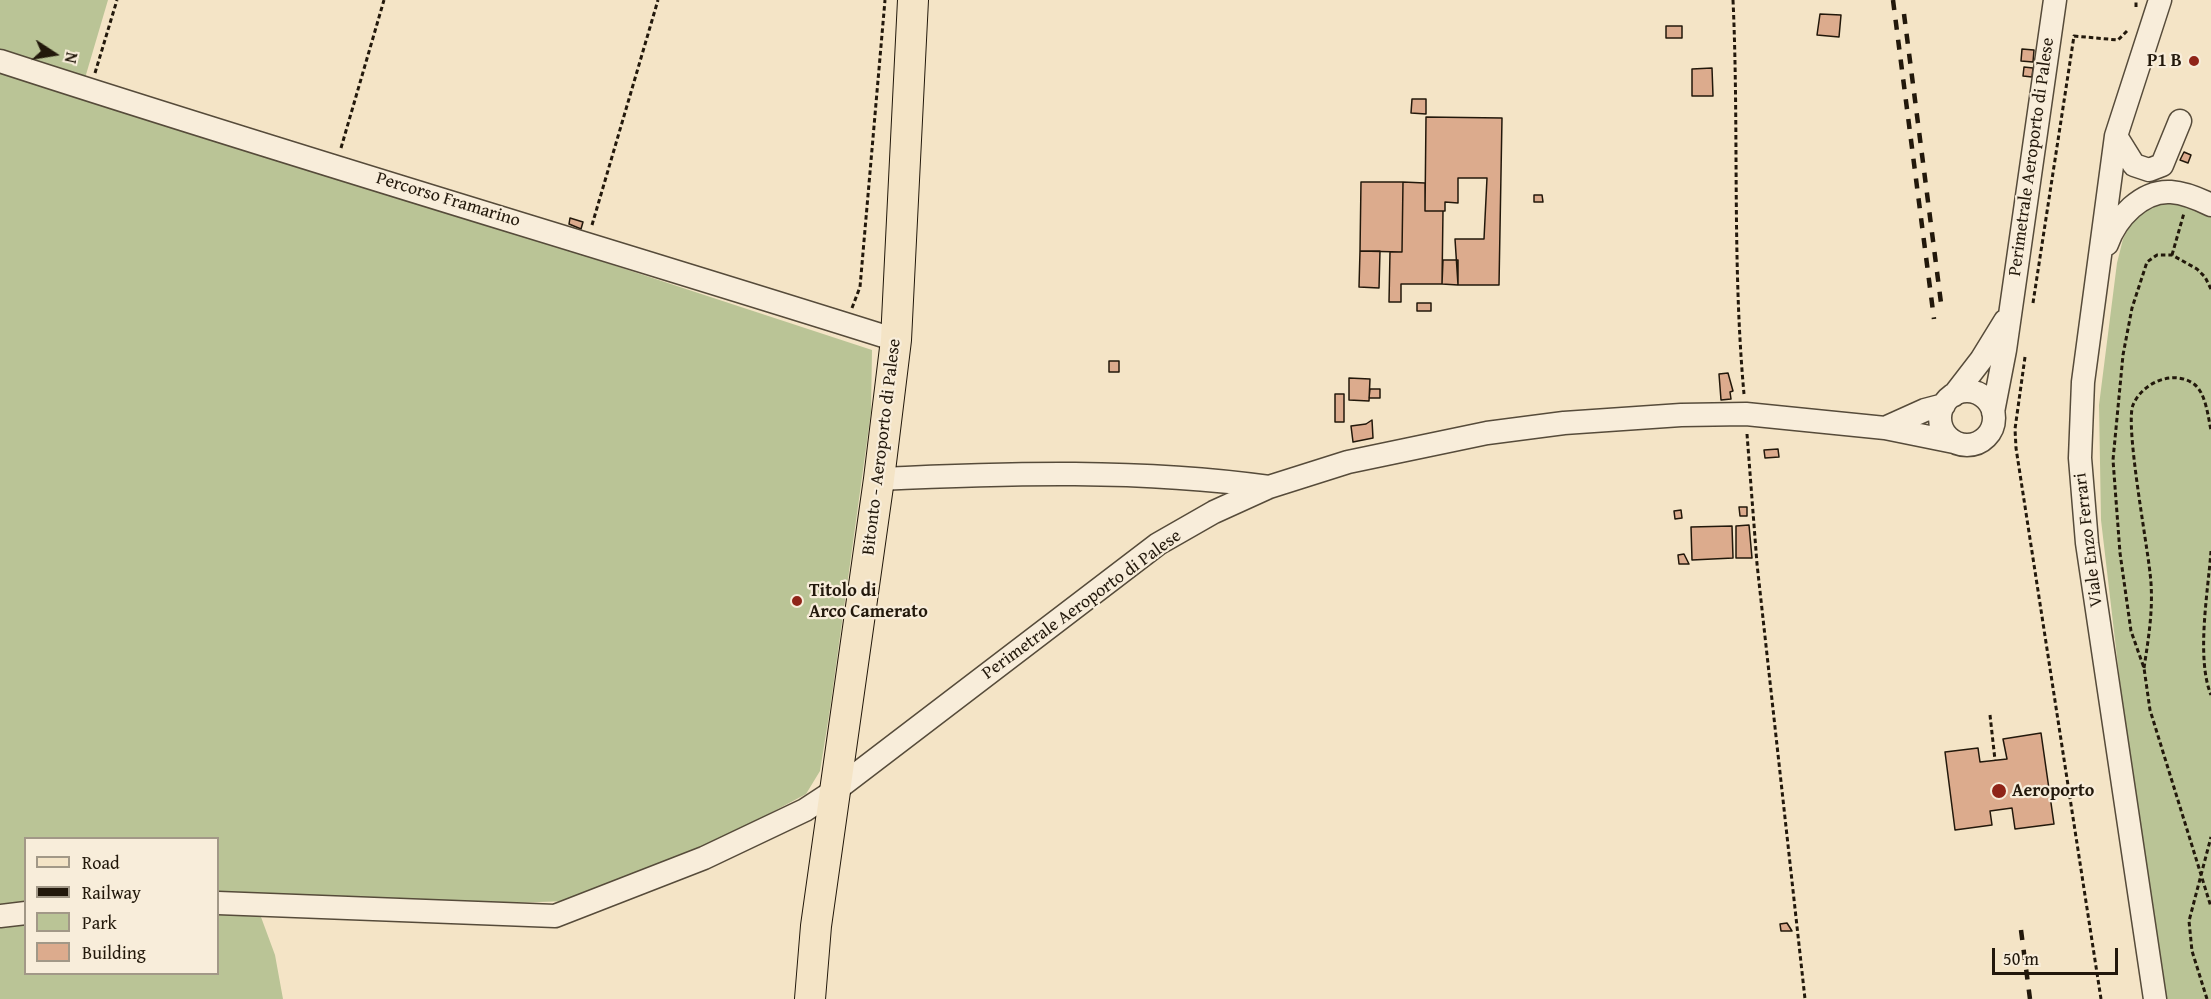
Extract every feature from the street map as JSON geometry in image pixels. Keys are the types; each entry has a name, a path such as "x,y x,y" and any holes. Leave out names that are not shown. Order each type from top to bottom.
{"main road":[{"name":"Bitonto - Aeroporto di Palese","path":"810,999 816,926 837,789 896,340 913,0"}],"street":[{"name":"Perimetrale Aeroporto di Palese","path":"1993,412 2000,385 2008,314 2055,0"},
{"path":"2133,82 2160,0"},
{"path":"2133,82 2170,0"},
{"name":"Percorso Framarino","path":"0,61 896,340"},
{"name":"Viale Enzo Ferrari","path":"2133,82 2116,136 2096,274 2083,382 2080,458 2087,543 2156,999"},
{"path":"2116,136 2134,165 2149,170 2162,165 2180,121"},
{"path":"2096,274 2120,216 2148,197 2172,192 2211,205"},
{"name":"Perimetrale Aeroporto di Palese","path":"1949,400 1990,347 2008,314"},
{"path":"1886,428 1969,391 1977,393 1990,404 1993,412 1992,428 1983,440 1969,445 1954,442 1943,430 1940,422 1949,400"},
{"name":"Perimetrale Aeroporto di Palese","path":"219,903 555,916 704,858 806,810 837,789 1158,544 1214,512 1269,487 1348,462 1487,433 1564,423 1681,415 1746,414 1886,428 1954,442"},
{"path":"879,479 998,474 1172,478 1269,487"},
{"path":"0,916 24,913"}],"path":[{"path":"90,90 117,0"},
{"path":"335,167 384,0"},
{"path":"590,231 658,0"},
{"path":"851,311 860,287 885,0"},
{"path":"1733,0 1738,145 1737,314 1757,564 1805,999"},
{"path":"2134,15 2136,0"},
{"path":"2033,307 2074,36 2118,40 2125,36 2132,25"},
{"path":"2172,255 2186,206"},
{"path":"2211,289 2205,277 2197,269 2172,255 2157,255 2147,262 2132,308 2123,355 2114,457 2120,553 2131,631 2144,668 2150,710 2211,908"},
{"path":"2026,349 2015,429 2016,448 2101,999"},
{"path":"2144,668 2153,614 2132,431 2132,406 2144,388 2158,381 2170,378 2188,381 2197,386 2211,430"},
{"path":"2211,552 2205,652 2206,682 2211,695"},
{"path":"1990,715 1995,760"},
{"path":"2207,999 2192,951 2189,921 2211,837"}],"green space":[{"path":"0,0 108,0 80,95 430,205 872,350 871,412 830,709 820,771 806,794 701,850 568,901 453,905 219,892 219,837 24,837 24,975 219,975 219,900 254,898 275,955 283,999 0,999"},
{"path":"2170,200 2211,212 2211,999 2166,999 2124,717 2101,520 2099,405 2117,263 2123,239 2129,227 2147,207"}],"building":[{"path":"1820,14 1841,15 1839,37 1817,35"},
{"path":"1666,26 1682,26 1682,38 1666,38"},
{"path":"2022,49 2034,50 2033,62 2021,61"},
{"path":"2024,67 2033,68 2032,77 2023,76"},
{"path":"1712,68 1713,96 1692,96 1692,69"},
{"path":"1412,99 1426,99 1426,114 1411,113"},
{"path":"1426,117 1502,118 1499,285 1458,285 1455,239 1484,239 1487,178 1458,178 1458,203 1445,202 1445,211 1425,211"},
{"path":"2184,152 2191,155 2188,163 2180,160"},
{"path":"1361,182 1403,182 1402,252 1360,251"},
{"path":"1403,182 1425,183 1425,211 1443,211 1442,284 1401,284 1401,302 1389,302 1390,252 1402,252"},
{"path":"1534,195 1542,195 1543,202 1534,202"},
{"path":"570,218 583,222 581,229 569,224"},
{"path":"1360,251 1380,251 1379,288 1359,287"},
{"path":"1443,260 1458,260 1458,285 1442,284"},
{"path":"1417,303 1431,303 1431,311 1417,311"},
{"path":"1109,361 1119,361 1119,372 1109,372"},
{"path":"1728,373 1733,391 1730,392 1731,399 1721,400 1719,374"},
{"path":"1349,378 1370,379 1369,401 1349,400"},
{"path":"1370,389 1380,389 1380,398 1369,398"},
{"path":"1335,394 1344,394 1344,422 1335,422"},
{"path":"1372,420 1373,438 1353,442 1351,426 1366,424"},
{"path":"1778,449 1779,457 1765,458 1764,450"},
{"path":"1739,507 1747,507 1747,516 1740,516"},
{"path":"1681,510 1682,518 1675,519 1674,511"},
{"path":"1749,525 1752,558 1736,558 1736,526"},
{"path":"1732,526 1733,558 1692,560 1691,527"},
{"path":"1684,554 1689,564 1679,564 1678,555"},
{"path":"2041,733 2054,824 2015,829 2012,808 1990,811 1992,825 1955,830 1945,752 1978,748 1980,762 2007,759 2003,739"},
{"path":"1787,923 1792,931 1781,931 1780,924"}],"railway":[{"path":"1893,0 1934,319"},
{"path":"1904,14 1941,303"},
{"path":"2021,930 2030,999"}],"place":[{"name":"P1 B","path":"2194,61"},
{"name":"Titolo di Arco Camerato","path":"797,601"},
{"name":"Aeroporto","path":"1999,791"}]}
